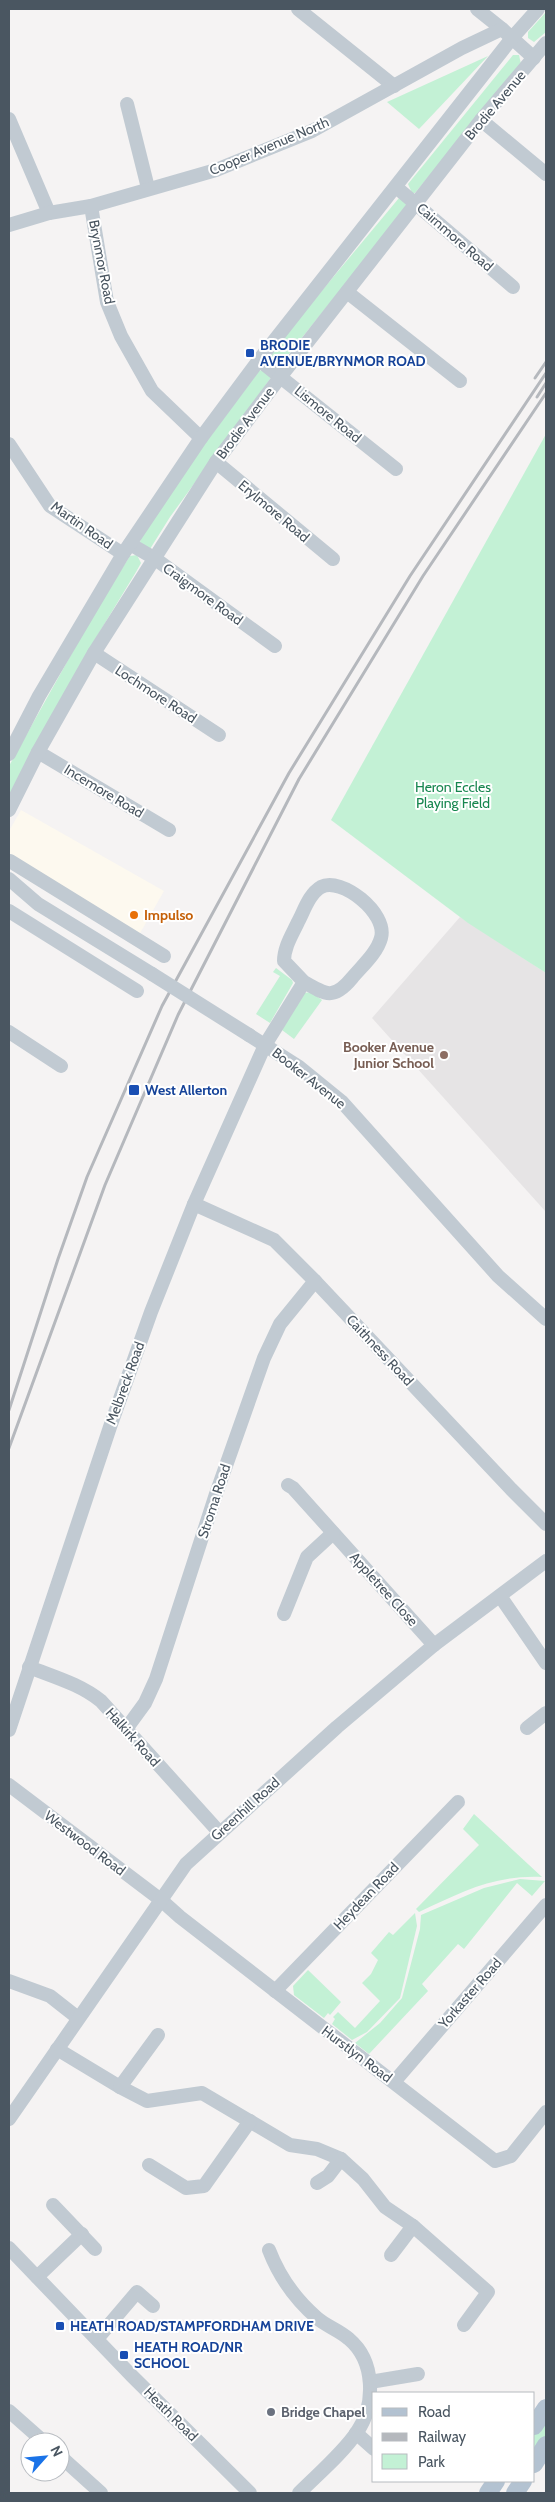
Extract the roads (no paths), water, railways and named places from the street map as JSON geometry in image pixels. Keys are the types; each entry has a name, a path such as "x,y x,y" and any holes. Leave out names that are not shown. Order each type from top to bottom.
{"main road":[{"path":"535,2424 546,2408"},
{"path":"535,2462 546,2445"},
{"path":"488,2493 495,2482"},
{"path":"515,2493 522,2482"}],"street":[{"path":"298,9 394,86"},
{"path":"477,9 534,58"},
{"name":"Brodie Avenue","path":"9,754 39,696 127,549 201,438 396,187 507,34 538,9"},
{"name":"Cooper Avenue North","path":"9,225 49,213 91,206 148,188 216,170 312,131 462,48 507,34"},
{"name":"Brodie Avenue","path":"9,810 38,752 94,653 216,462 481,120 546,43"},
{"path":"127,104 148,188"},
{"path":"9,119 49,213"},
{"path":"481,120 546,174"},
{"name":"Cairnmore Road","path":"396,187 514,288"},
{"name":"Brynmor Road","path":"91,206 108,302 121,336 152,391 201,438"},
{"path":"347,292 460,381"},
{"name":"Lismore Road","path":"260,360 396,469"},
{"name":"Martin Road","path":"9,444 50,506 127,549"},
{"name":"Erylmore Road","path":"216,462 333,559"},
{"name":"Craigmore Road","path":"127,549 154,558 274,646"},
{"name":"Lochmore Road","path":"94,653 219,736"},
{"name":"Incemore Road","path":"38,752 169,830"},
{"name":"Booker Avenue","path":"164,956 15,864 10,884 38,904 266,1045 314,1078 342,1102 498,1276 546,1319"},
{"path":"327,885 339,886 377,914 382,924 382,937 376,949 340,991 328,994 323,993 304,982 284,961 286,947 315,892 327,885"},
{"path":"65,946 87,909"},
{"path":"9,911 137,991"},
{"name":"Melbreck Road","path":"9,1730 28,1667 144,1330 194,1204 266,1045 304,982"},
{"path":"9,1032 61,1066"},
{"name":"Caithness Road","path":"194,1204 274,1240 316,1281 546,1524"},
{"name":"Stroma Road","path":"126,1729 145,1703 156,1678 216,1494 264,1358 280,1324 316,1281"},
{"name":"Appletree Close","path":"288,1485 293,1488 434,1645"},
{"path":"284,1614 307,1557 333,1533"},
{"name":"Greenhill Road","path":"9,2119 186,1864 219,1832 337,1727 434,1645 546,1561"},
{"path":"500,1596 546,1663"},
{"name":"Halkirk Road","path":"28,1667 89,1692 126,1729 219,1832"},
{"path":"527,1728 546,1713"},
{"name":"Westwood Road","path":"9,1785 161,1900"},
{"name":"Heydean Road","path":"275,1991 458,1802"},
{"name":"Hurstlyn Road","path":"161,1900 275,1991 495,2161 511,2156 546,2112"},
{"name":"Yorkaster Road","path":"394,2082 546,1904"},
{"path":"9,1981 50,1996 78,2018"},
{"path":"120,2087 158,2035"},
{"path":"57,2049 147,2101 202,2093 290,2145 317,2149 341,2159 364,2179 385,2207 413,2226 488,2292 464,2325"},
{"path":"149,2166 186,2188 204,2186 250,2121"},
{"path":"317,2182 328,2176 341,2159"},
{"path":"53,2205 95,2249"},
{"path":"391,2255 413,2226"},
{"path":"37,2277 82,2234"},
{"name":"Heath Road","path":"9,2248 250,2493"},
{"path":"269,2250 276,2269 290,2290 317,2318 349,2338 365,2357 370,2382 366,2416 356,2434 299,2493"},
{"path":"97,2339 137,2292 153,2306"},
{"path":"370,2382 418,2374"},
{"path":"9,2411 33,2432"},
{"path":"356,2434 372,2447"},
{"path":"70,2465 102,2493"}],"railway":[{"path":"535,378 546,362"},
{"path":"9,1410 87,1177 162,1006 289,773 410,576 546,373"},
{"path":"537,397 546,383"},
{"path":"9,1448 105,1185 178,1015 299,779 423,576 546,393"}],"place":[{"name":"BRODIE AVENUE/BRYNMOR ROAD","path":"250,353"},
{"name":"Impulso","path":"134,915"},
{"name":"Booker Avenue Junior School","path":"444,1055"},
{"name":"West Allerton","path":"134,1090"},
{"name":"HEATH ROAD/STAMPFORDHAM DRIVE","path":"60,2326"},
{"name":"HEATH ROAD/NR SCHOOL","path":"124,2355"},
{"name":"Bridge Chapel","path":"271,2412"}],"park label":[{"name":"Heron Eccles Playing Field","path":"453,796"}]}
